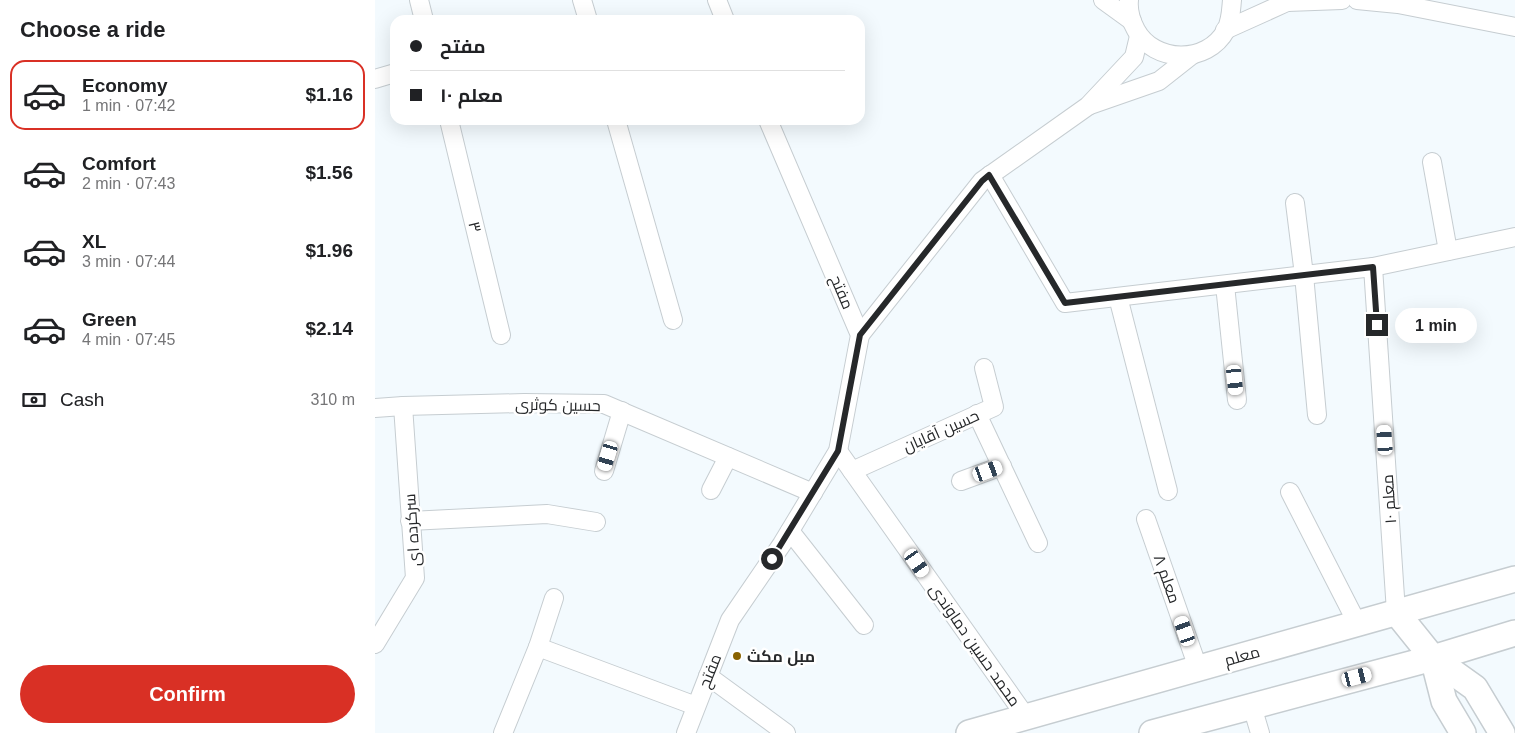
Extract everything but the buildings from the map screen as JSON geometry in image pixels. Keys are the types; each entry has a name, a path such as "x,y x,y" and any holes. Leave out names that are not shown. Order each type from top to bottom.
{"main road":[{"name":"معلم","path":"969,733 1515,579"},
{"path":"1396,612 1433,658 1475,688 1503,733"},
{"path":"1152,733 1433,658 1515,633"},
{"path":"1433,658 1444,701 1463,733"}],"street":[{"path":"419,0 423,15"},
{"path":"582,0 586,15"},
{"path":"717,0 723,15"},
{"path":"1103,0 1135,29 1150,46 1163,53 1177,56 1192,55"},
{"path":"860,335 982,181 1088,106 1134,57 1135,29 1129,0"},
{"path":"1088,106 1159,81 1192,55 1211,46 1225,30 1231,14 1232,0"},
{"path":"1225,30 1283,1 1342,0"},
{"path":"1357,0 1398,4 1515,27"},
{"path":"1467,0 1469,18"},
{"path":"375,79 390,74"},
{"name":"۳","path":"450,125 501,335"},
{"path":"617,125 673,320"},
{"name":"مفتح","path":"686,733 730,620 790,531 838,451 860,335 770,125"},
{"path":"1432,162 1448,252"},
{"path":"989,175 1065,303 1373,267 1515,237"},
{"path":"1295,203 1304,275 1317,415"},
{"name":"معلم ۱۰","path":"1373,267 1396,612"},
{"path":"1225,284 1237,400"},
{"path":"1119,297 1168,491"},
{"name":"حسین آقایان","path":"852,471 994,407 984,368"},
{"name":"حسین کوثری","path":"375,408 403,406 604,404 813,493"},
{"name":"سرکرده ای","path":"375,644 415,578 403,406"},
{"path":"604,471 621,411"},
{"path":"977,414 1038,544"},
{"name":"محمد حسین دماوندی","path":"838,451 1026,717"},
{"path":"711,490 728,457"},
{"path":"961,481 1002,466"},
{"path":"1290,492 1357,623"},
{"path":"410,521 547,514 596,522"},
{"name":"معلم ۸","path":"1146,519 1198,668"},
{"path":"790,531 864,625"},
{"path":"503,733 538,647 554,598"},
{"path":"538,647 696,706"},
{"path":"708,676 786,733"},
{"path":"1252,706 1260,733"}],"place":[{"name":"مبل مکث","path":"737,656"}],"route":[{"path":"772,559 838,451 860,335 982,181 989,175 1065,303 1373,267 1377,325"}]}
